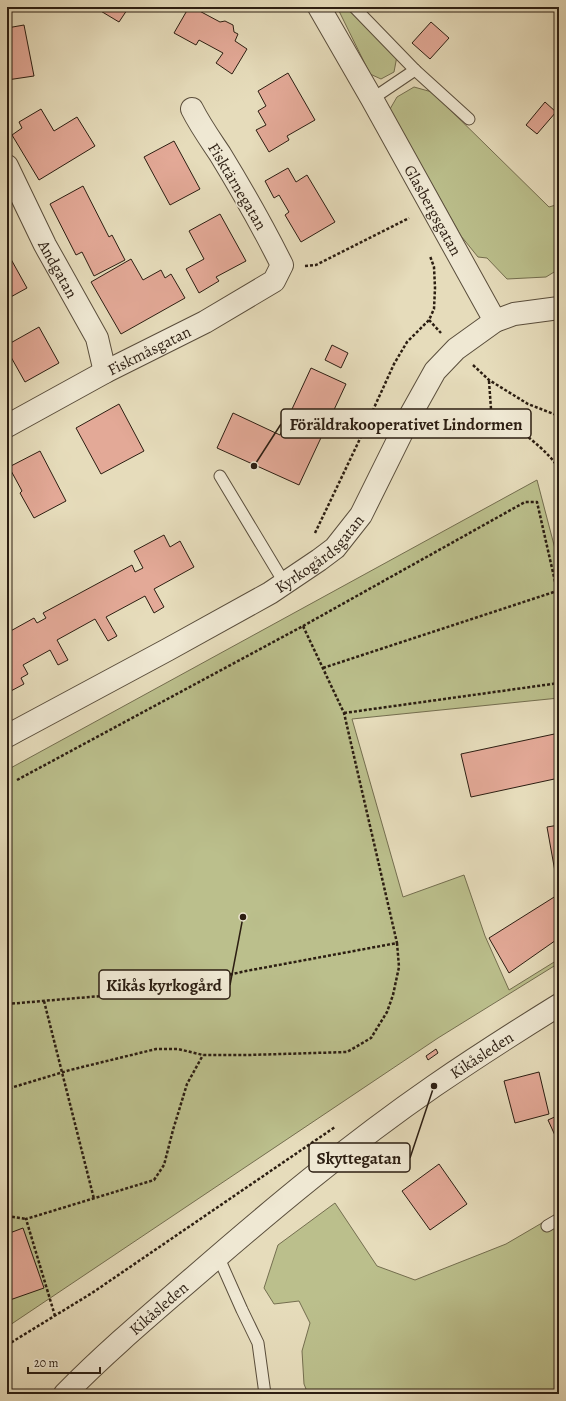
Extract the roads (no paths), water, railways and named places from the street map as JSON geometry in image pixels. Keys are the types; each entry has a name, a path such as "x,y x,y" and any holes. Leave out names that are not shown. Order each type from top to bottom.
{"street":[{"name":"Glasbergsgatan","path":"319,7 372,99 495,321"},
{"name":"Fisktärnegatan","path":"192,109 199,124 219,153 264,230 282,265"},
{"name":"Andgatan","path":"7,166 45,245 97,338 105,372"},
{"name":"Fiskmåsgatan","path":"7,426 105,372 205,322 274,281 282,265"},
{"name":"Kyrkogårdsgatan","path":"7,736 167,650 285,584 335,548 361,515 424,388 435,371 456,349 495,321 514,314 559,308"},
{"name":"Kikåsleden","path":"65,1394 85,1373 250,1228 354,1144 434,1086 559,1005"}],"lane":[{"path":"354,7 414,70 469,119"},
{"path":"372,99 414,70"},
{"path":"220,476 285,584"},
{"path":"547,1226 559,1219"},
{"path":"218,1256 258,1342 265,1394"}],"place":[{"name":"Föräldrakooperativet Lindormen","path":"254,466"},
{"name":"Kikås kyrkogård","path":"243,917"},
{"name":"Skyttegatan","path":"434,1086"}]}
